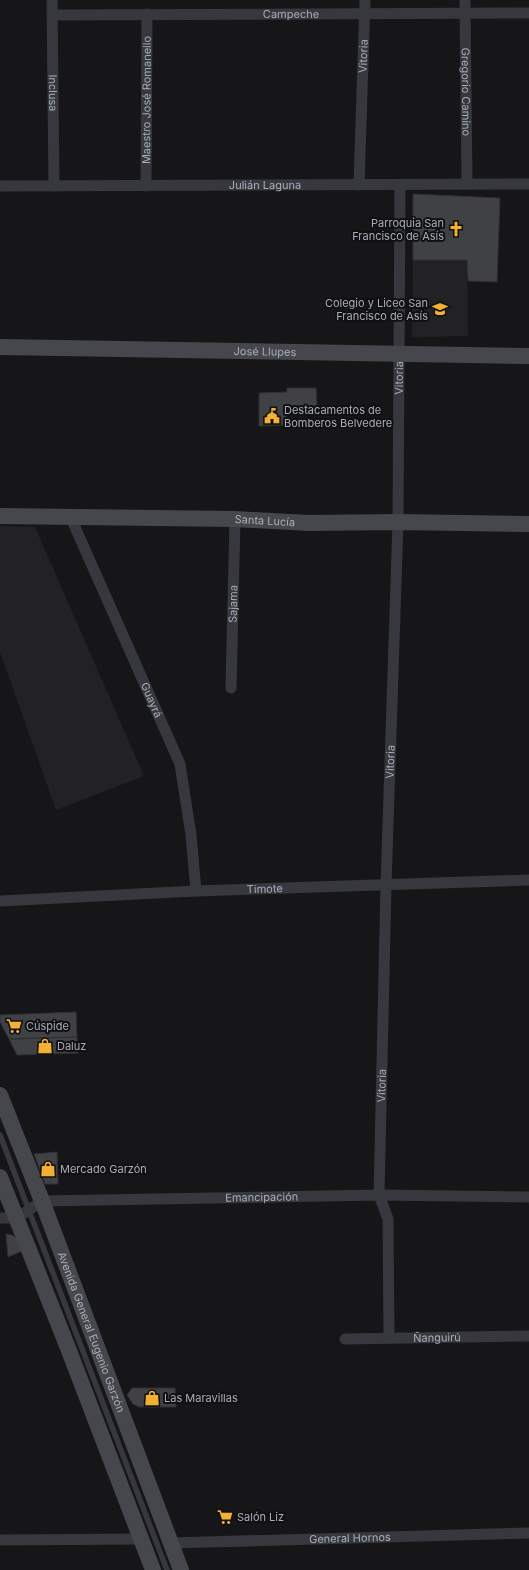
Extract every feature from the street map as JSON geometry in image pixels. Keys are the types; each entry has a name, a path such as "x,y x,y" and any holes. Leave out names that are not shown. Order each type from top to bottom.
{"street":[{"name":"Inclusa","path":"52,0 54,186"},
{"name":"Vitoria","path":"359,185 365,0"},
{"name":"Gregorio Camino","path":"465,0 467,184"},
{"name":"Campeche","path":"52,15 529,13"},
{"name":"Maestro José Romanello","path":"146,186 147,14"},
{"name":"Julián Laguna","path":"0,186 529,184"},
{"name":"Vitoria","path":"389,1338 388,1219 379,1196 386,885 398,522 400,185"},
{"name":"José Llupes","path":"0,347 399,355 529,356"},
{"name":"Santa Lucía","path":"0,516 234,520 308,523 398,522 529,524"},
{"name":"Guayrá","path":"70,518 180,764 191,835 196,891"},
{"name":"Sajama","path":"231,688 234,520"},
{"name":"Timote","path":"0,901 196,891 529,880"},
{"name":"Avenida General Eugenio Garzón","path":"0,1095 42,1201 181,1570"},
{"name":"Avenida General Eugenio Garzón","path":"0,1177 23,1214 152,1570"},
{"name":"Emancipación","path":"42,1201 379,1196 529,1197"},
{"path":"0,1218 23,1214 42,1201"},
{"name":"Ñanguirú","path":"345,1339 529,1336"},
{"name":"General Hornos","path":"171,1543 529,1533"},
{"path":"0,1540 141,1540"}],"lane":[{"name":"Avenida General Eugenio Garzón","path":"0,1135 23,1214 166,1570"}],"shaded area":[{"name":"Colegio y Liceo San Francisco de Asís","path":"413,260 467,260 468,336 412,337"},
{"path":"0,526 35,527 144,776 56,810 0,652"}],"building":[{"name":"Parroquia San Francisco de Asís","path":"413,194 500,198 497,282 468,281 467,260 413,260"},
{"name":"Destacamentos de Bomberos Belvedere","path":"287,388 316,388 317,406 286,406 286,425 259,426 259,393 287,392"},
{"path":"76,1012 77,1037 9,1039 0,1022 0,1015"},
{"name":"Daluz","path":"77,1037 78,1053 17,1055 9,1039"},
{"name":"Mercado Garzón","path":"57,1152 58,1184 45,1184 34,1154"},
{"path":"6,1234 17,1238 22,1251 8,1257"},
{"name":"Las Maravillas","path":"132,1388 175,1388 176,1407 139,1407 133,1404 127,1395"}],"place":[{"name":"Parroquia San Francisco de Asís","path":"456,229"},
{"name":"Colegio y Liceo San Francisco de Asís","path":"440,309"},
{"name":"Destacamentos de Bomberos Belvedere","path":"272,416"},
{"name":"Cúspide","path":"14,1026"},
{"name":"Daluz","path":"45,1046"},
{"name":"Mercado Garzón","path":"48,1169"},
{"name":"Las Maravillas","path":"152,1398"},
{"name":"Salón Liz","path":"225,1517"}]}
